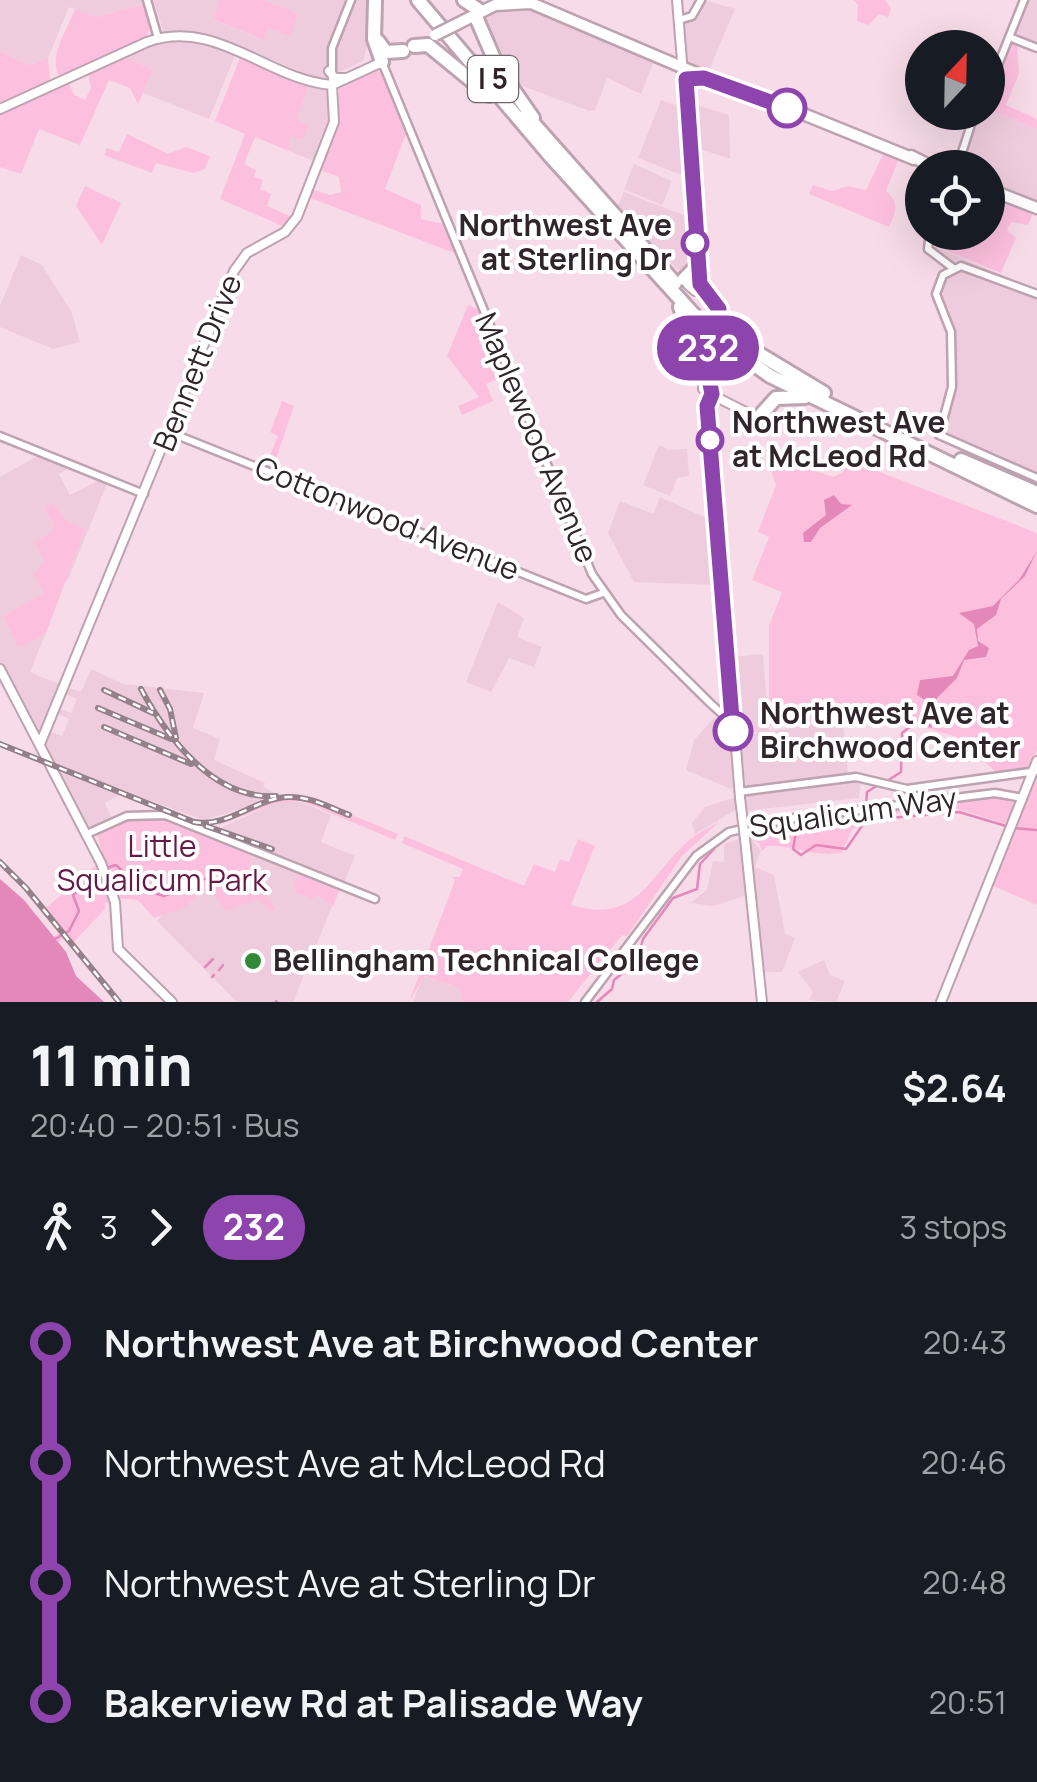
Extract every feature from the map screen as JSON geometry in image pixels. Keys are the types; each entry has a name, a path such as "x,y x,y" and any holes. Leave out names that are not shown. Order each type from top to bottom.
{"highway":[{"path":"378,0 382,62"},
{"path":"378,0 374,38 382,62"},
{"name":"I 5","path":"418,0 750,364 1037,506"},
{"name":"I 5","path":"427,0 647,264 716,328 768,368 1037,495"},
{"path":"464,0 504,78 557,156"},
{"path":"378,41 386,52 422,43 507,110 557,156"},
{"path":"624,224 694,277"},
{"path":"647,264 684,316 704,364"},
{"path":"716,328 835,399"},
{"path":"758,418 769,402 791,394 858,419"},
{"path":"964,470 1037,518"}],"main road":[{"path":"677,0 694,277 716,301 716,328 704,364 731,713 762,1002"},
{"path":"0,110 158,38 211,40 333,90 504,1 555,12 717,82"},
{"path":"475,15 504,7 537,6"},
{"path":"555,12 682,68 905,156"},
{"path":"610,38 627,41"},
{"path":"666,59 678,56 679,38"},
{"path":"329,71 336,79 354,76"},
{"path":"685,98 687,77 704,78"},
{"name":"Bennett Drive","path":"40,744 239,263 257,246 285,232 296,217 334,122 333,90"},
{"path":"1005,196 1037,208"},
{"path":"708,396 758,418"},
{"path":"0,670 96,852 114,902 118,949 172,1002"},
{"path":"941,1002 1037,761"}],"street":[{"path":"146,0 158,38"},
{"name":"Bennett Drive","path":"333,90 329,71 332,47 351,0"},
{"path":"678,20 692,16 700,0"},
{"path":"1005,47 1024,0"},
{"path":"1009,37 1037,48"},
{"name":"Maplewood Avenue","path":"382,62 580,545 604,593 710,704 721,712 731,713"},
{"path":"929,250 953,268 970,267 1037,294"},
{"path":"953,268 936,289 936,302 951,332 952,387 938,434 1037,479"},
{"name":"Cottonwood Avenue","path":"169,432 586,599 604,593"},
{"path":"0,436 144,494"},
{"path":"739,795 856,777 907,789 1035,771"},
{"name":"Squalicum Way","path":"584,1002 696,856 729,832 786,819 996,793 1022,798"},
{"path":"87,834 127,816 165,815 375,899"}],"shaded area":[{"path":"0,0 143,0 144,4 97,17 69,7 48,58 29,65 0,51"},
{"path":"153,0 220,0 213,19 262,40 268,28 298,15 264,0 367,0 368,42 363,61 322,80 211,35 164,33"},
{"path":"704,0 735,9 708,72 686,63 684,24 695,18"},
{"path":"1027,0 1037,0 1037,45 1012,35"},
{"path":"533,11 654,61 641,94 607,78 595,110 589,111 515,83 485,17 499,12"},
{"path":"184,39 236,53 209,119 143,93 153,70 122,56 153,43"},
{"path":"310,83 330,92 333,116 316,162 289,151 290,136 309,126 295,119"},
{"path":"661,100 682,108 687,177 638,158"},
{"path":"690,103 729,115 730,159 694,147"},
{"path":"1005,116 1037,129 1037,202 1005,190 1005,150 966,150 973,130 1005,130"},
{"path":"634,164 672,181 662,205 624,189"},
{"path":"624,192 689,217 691,269 682,274 617,208"},
{"path":"937,250 1037,290 1037,485 937,440 933,432 950,389 948,337 934,291 941,275 954,264"},
{"path":"21,255 42,265 72,313 80,342 53,349 0,327 0,306"},
{"path":"659,445 669,450 687,449 689,476 677,478 670,496 643,485"},
{"path":"41,454 71,467 59,474 70,495 101,479 108,481 68,580 3,616 18,647 46,633 30,672 61,685 39,735 0,663 0,477"},
{"path":"834,495 841,504 852,505 820,528 811,542 804,542 803,533 826,515 824,500"},
{"path":"660,497 713,521 716,585 634,582 608,533 620,501 653,514"},
{"path":"1037,551 1025,576 1001,599 996,615 977,629 978,641 989,648 986,657 964,660 957,678 937,698 937,706 928,717 932,728 914,723 934,706 917,695 920,680 953,676 969,650 978,646 974,624 959,613 993,606 1019,580"},
{"path":"498,602 524,618 517,637 542,647 534,667 509,658 491,692 466,682"},
{"path":"763,654 769,731 737,734 731,657"},
{"path":"91,669 123,684 204,693 193,728 220,739 214,760 265,783 263,787 274,792 275,798 204,820 126,792 105,803 112,819 96,828 86,825 42,743 48,731 62,736 69,719 54,712 56,708 71,713 77,699 63,693 66,687 81,692"},
{"path":"715,717 730,745 735,785 731,789 686,770 694,740"},
{"path":"843,720 848,774 742,787 737,736"},
{"path":"861,780 859,798 745,811 744,795"},
{"path":"736,797 737,809 695,834 692,823 705,807"},
{"path":"277,802 302,802 331,815 321,842 355,856 344,883 216,830"},
{"path":"748,836 761,850 755,867 774,875 785,934 795,938 782,972 764,972 753,893 714,906 690,903 707,890 713,861 724,862 724,844"},
{"name":"Bellingham Technical College","path":"226,840 340,887 293,1002 237,1002 157,921"},
{"path":"0,879 24,900 66,952 76,976 104,1002 0,1002"},
{"path":"824,960 830,975 845,981 836,1002 809,1000 813,992 798,972"},
{"path":"423,976 459,988 462,1002 413,1002"}],"green space":[{"path":"220,0 264,0 298,14 290,36 268,28 263,40 213,19"},
{"path":"853,0 885,0 891,8 888,17 879,14 869,25 857,21 858,5"},
{"path":"144,4 150,27 146,38 59,76 57,51 75,9 97,17"},
{"path":"1011,40 1017,43 1019,73 1006,105 1037,119 1037,129 1005,116 1005,55"},
{"path":"0,51 29,65 48,58 50,81 0,103"},
{"path":"241,55 310,83 296,119 309,125 303,140 290,136 289,151 255,137 244,164 256,170 254,177 263,180 260,189 271,194 267,206 294,218 285,227 220,199 245,134 215,121"},
{"path":"122,56 153,70 138,104 130,88 109,80 80,145 39,129 21,174 0,167 0,113 69,83 74,95 85,100 91,88 88,72"},
{"path":"376,70 383,74 407,131 385,189 421,205 421,219 444,224 457,254 308,197 311,189 330,195 341,192 339,177 320,170 339,119 339,89"},
{"path":"127,134 168,154 186,147 210,156 205,169 193,173 156,163 152,173 104,155 107,148 119,152"},
{"path":"883,154 898,161 886,191 895,207 889,227 809,194 813,185 832,191 848,186 866,190"},
{"path":"85,186 121,203 102,245 76,206"},
{"path":"1005,200 1034,211 1028,225 1011,222 1007,230 1016,238 1001,273 945,250 1005,250"},
{"path":"468,305 480,310 507,375 486,384 493,401 462,415 458,406 479,397 447,356"},
{"path":"282,401 294,406 272,470 265,467 278,436 270,432"},
{"path":"778,458 833,477 843,472 849,460 1037,533 1037,750 1030,768 997,773 957,737 913,724 904,712 769,726 769,626 782,592 752,580 769,537 758,532 776,485 771,470"},
{"path":"52,502 65,520 85,529 46,633 18,648 3,616 44,593 33,573 45,562 35,543 28,545 52,532 54,524 45,509"},
{"path":"1037,774 1037,905 991,885"},
{"path":"284,794 311,798 398,834 395,840 302,801 276,803 211,828"},
{"path":"995,796 1017,804 1009,825 958,809 925,809 865,818 852,830 841,853 777,846 767,846 762,851 759,843 749,839 748,831"},
{"name":"Little Squalicum Park","path":"151,816 170,819 249,853 253,878 275,908 272,911 257,899 226,911 206,885 186,907 154,918 138,900 116,898 110,881 112,902 105,903 105,909 72,944 67,937 58,942 53,937 63,932 46,908 104,858 97,835 124,820"},
{"path":"719,822 682,856 627,936 622,935 568,1002 462,1002 459,988 424,976 409,1002 455,880 452,877 460,877 463,869 402,843 404,836 524,886 534,864 555,872 560,859 569,862 578,839 595,846 571,905 593,909 627,903 689,840"},
{"path":"301,871 340,888 333,906 318,895 312,899 295,892 294,884"}],"waterway":[{"path":"887,781 901,772 902,733 917,721"},
{"path":"866,805 867,792 878,785"},
{"path":"755,834 792,827 796,832 793,849 801,855 816,845 846,849 866,820 959,812 1006,826"},
{"path":"1014,828 1037,830"},
{"path":"597,1002 612,989 614,980 637,962 643,939 673,898 697,889 700,864 714,849"},
{"path":"106,868 116,865 140,888 164,896 222,872"},
{"path":"55,939 69,931 79,911 73,895 100,873"},
{"path":"205,967 213,959"},
{"path":"219,970 223,965"}],"railway":[{"path":"141,689 164,727 212,777 253,795 276,796"},
{"path":"104,690 153,713"},
{"path":"160,690 170,709 176,738"},
{"path":"98,708 171,739"},
{"path":"104,727 191,764"},
{"path":"0,744 194,822 218,821 287,797 311,800 349,815"},
{"path":"206,826 272,849"},
{"path":"0,862 119,1002"}],"bus line":[{"name":"232","path":"733,731 707,406 712,394 705,357 719,309 700,284 696,258 686,79 704,78 787,108"}],"place":[{"name":"Northwest Ave at Sterling Dr","path":"695,243"},
{"name":"Northwest Ave at McLeod Rd","path":"710,440"},
{"name":"Northwest Ave at Birchwood Center","path":"733,731"},
{"name":"Bellingham Technical College","path":"253,961"}]}
